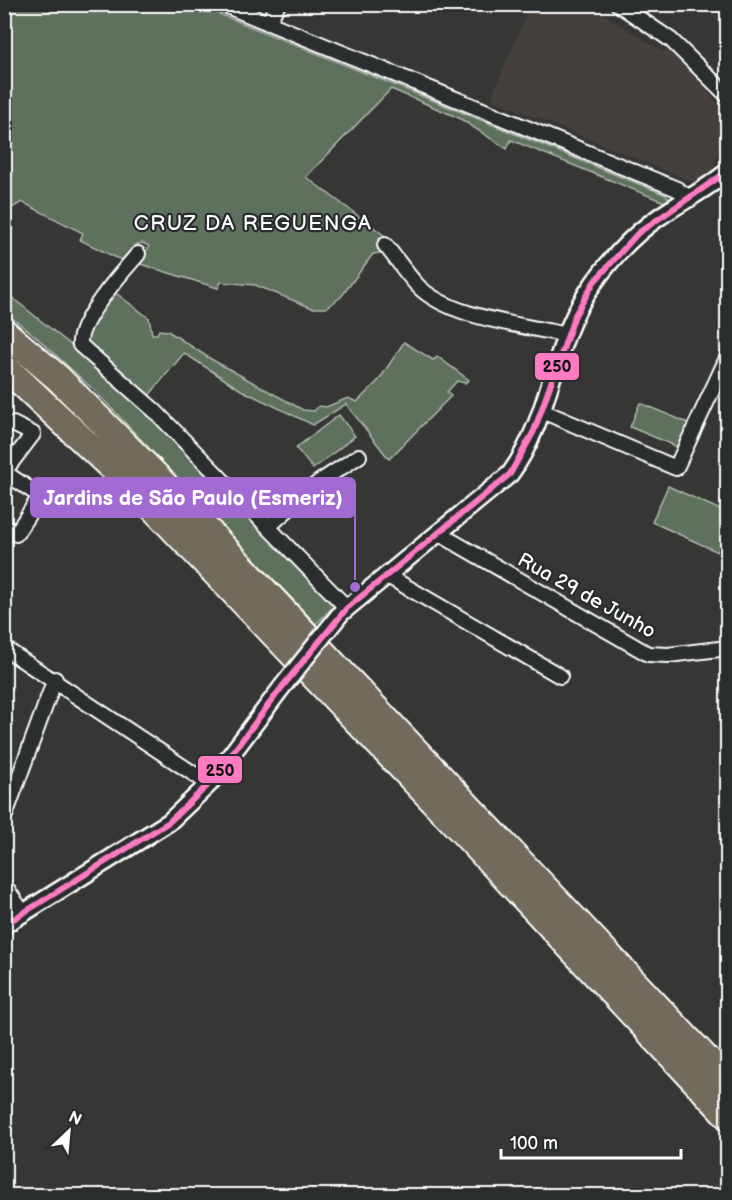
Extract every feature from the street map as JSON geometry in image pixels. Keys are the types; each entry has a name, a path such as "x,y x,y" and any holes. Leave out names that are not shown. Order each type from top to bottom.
{"highway":[{"path":"4,332 58,378 150,470 728,1082"},
{"path":"4,366 142,496 369,732 728,1116"},
{"path":"4,383 48,405"}],"street":[{"path":"222,4 677,189 691,199"},
{"path":"268,23 278,4"},
{"path":"618,4 671,40 728,96"},
{"path":"4,925 169,822 210,784 282,687 344,610 510,474 525,455 567,335 587,293 627,243 659,217 691,199 728,171"},
{"path":"385,245 417,285 432,297 453,308 567,335"},
{"path":"138,254 98,303 82,334 80,345 155,411 269,526 344,610"},
{"path":"542,411 676,468 728,356"},
{"path":"4,526 16,534 39,496 4,472 33,434 13,424"},
{"path":"269,526 320,482 358,456"},
{"name":"Rua 29 de Junho","path":"438,533 648,654 668,655 728,648"},
{"path":"386,575 560,676"},
{"path":"4,648 210,784"},
{"path":"4,818 55,680"},
{"path":"4,885 24,914"}],"shaded area":[{"path":"530,5 589,5 662,51 669,51 717,103 720,113 719,148 712,173 696,183 491,99"}],"green space":[{"path":"4,5 197,5 666,195 670,200 669,204 511,140 507,149 459,118 391,89 306,177 385,236 378,247 380,253 373,254 341,297 326,308 312,308 255,285 221,282 218,288 140,264 149,246 142,243 135,245 123,261 80,240 83,233 22,202 5,212"},
{"path":"4,291 124,388 336,604 316,624 96,392 5,312"},
{"path":"113,291 149,318 152,334 157,334 159,330 168,331 209,358 303,410 314,411 319,406 326,407 348,398 357,402 379,380 404,342 433,360 438,357 469,380 465,383 457,381 447,392 451,396 389,459 346,404 313,425 241,390 184,353 147,398 85,344 86,336"},
{"path":"4,347 55,390 108,445 5,353"},
{"path":"640,403 688,423 678,447 630,427"},
{"path":"339,415 355,436 313,469 296,448"},
{"path":"668,486 727,513 727,533 718,552 652,522"}],"transit line":[{"name":"250","path":"4,925 169,822 209,784 282,687 347,608 510,474 534,431 575,315 594,282 638,233 728,171"}],"place":[{"name":"Jardins de São Paulo (Esmeriz)","path":"355,587"}],"district":[{"name":"CRUZ DA REGUENGA","path":"253,223"}]}
